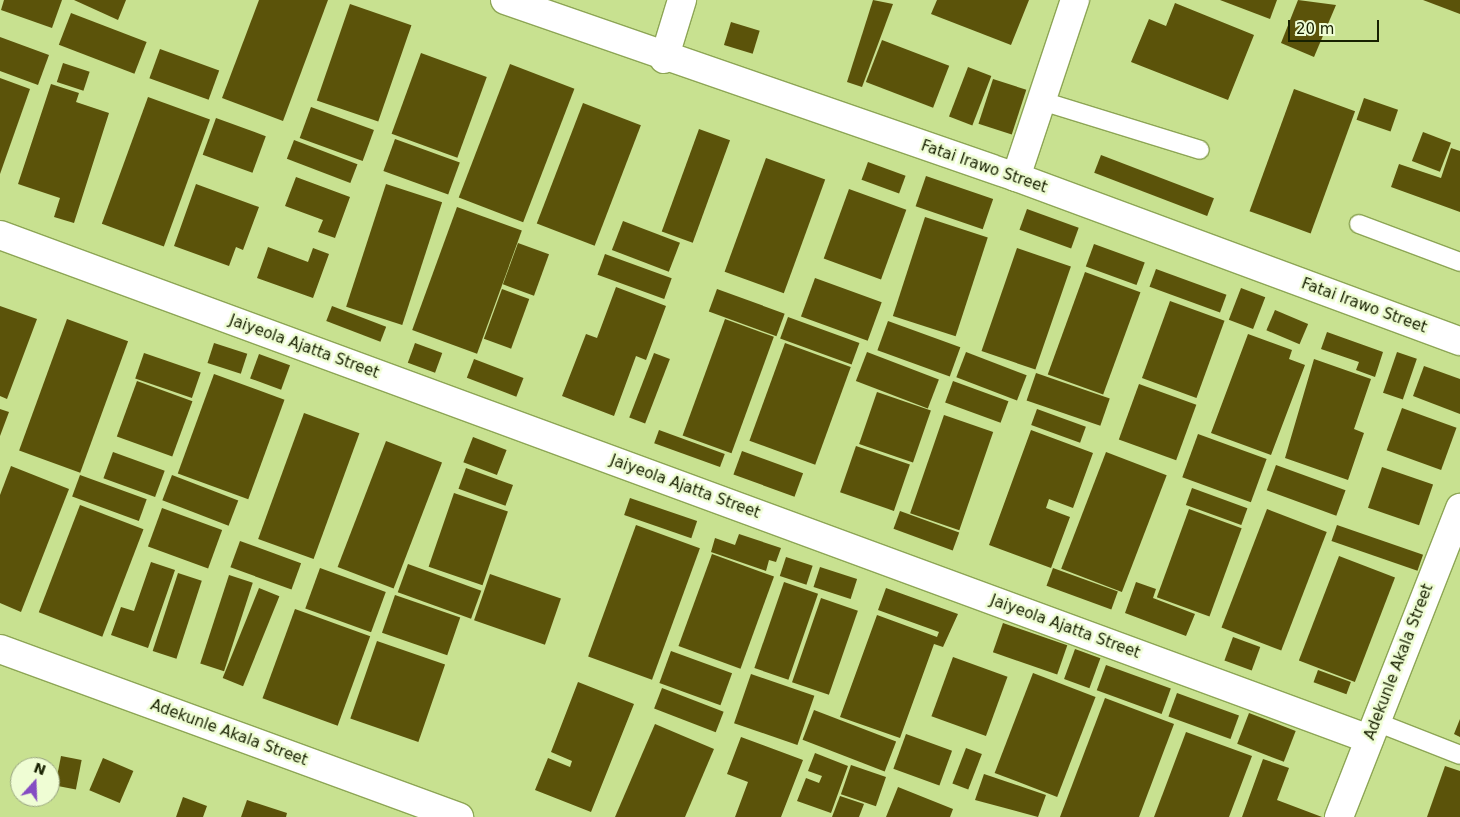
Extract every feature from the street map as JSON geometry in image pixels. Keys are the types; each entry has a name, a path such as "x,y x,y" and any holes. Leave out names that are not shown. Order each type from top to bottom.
{"street":[{"name":"Fatai Irawo Street","path":"506,0 664,59 1016,177 1460,341"},
{"path":"664,59 682,0"},
{"path":"1016,177 1075,0"},
{"name":"Jaiyeola Ajatta Street","path":"0,235 1372,731"},
{"name":"Adekunle Akala Street","path":"1339,817 1460,508"},
{"name":"Adekunle Akala Street","path":"0,649 459,817"}],"lane":[{"path":"1042,101 1200,150"},
{"path":"1359,224 1460,262"},
{"path":"1372,731 1460,755"}],"building":[{"path":"4,0 62,0 52,28 1,10"},
{"path":"74,0 126,0 118,20"},
{"path":"259,0 328,0 283,121 222,98"},
{"path":"873,0 893,4 862,87 847,82"},
{"path":"937,0 1029,0 1011,45 931,14"},
{"path":"1220,0 1277,0 1270,19"},
{"path":"1298,0 1336,5 1314,57 1281,43"},
{"path":"1423,0 1460,0 1460,14"},
{"path":"1175,3 1254,35 1228,100 1131,62 1149,19 1166,26"},
{"path":"350,4 411,25 378,122 317,100"},
{"path":"71,13 147,42 134,74 59,45"},
{"path":"731,22 760,31 753,54 724,45"},
{"path":"0,37 49,55 38,85 0,71"},
{"path":"882,40 949,66 933,108 866,82"},
{"path":"160,49 219,71 209,100 149,78"},
{"path":"421,53 487,77 457,158 392,134"},
{"path":"63,63 90,72 83,91 57,82"},
{"path":"510,64 574,89 523,222 459,198"},
{"path":"968,67 991,76 972,125 949,116"},
{"path":"0,78 30,89 0,174"},
{"path":"993,79 1026,90 1012,135 978,124"},
{"path":"51,84 79,93 76,102 109,113 74,223 54,217 60,198 18,184"},
{"path":"1294,89 1355,111 1311,233 1250,211"},
{"path":"148,97 210,120 164,246 102,224"},
{"path":"1364,98 1398,110 1391,131 1357,120"},
{"path":"583,103 641,125 595,246 537,223"},
{"path":"311,107 374,130 363,161 300,138"},
{"path":"216,118 266,136 252,173 203,155"},
{"path":"699,129 730,140 693,243 662,231"},
{"path":"1423,132 1451,143 1440,172 1412,161"},
{"path":"395,139 460,163 448,195 383,171"},
{"path":"294,140 357,164 350,183 287,159"},
{"path":"1451,148 1460,151 1460,212 1391,187 1399,164 1441,178"},
{"path":"1101,155 1214,198 1207,216 1094,173"},
{"path":"766,158 825,180 784,293 725,272"},
{"path":"868,162 906,176 899,194 862,180"},
{"path":"926,176 993,199 983,229 916,206"},
{"path":"296,177 350,197 335,238 318,232 323,220 285,206"},
{"path":"196,184 259,207 243,250 236,247 229,266 174,246"},
{"path":"386,184 442,202 402,325 346,307"},
{"path":"849,189 906,210 881,279 824,259"},
{"path":"457,207 522,231 477,354 412,330"},
{"path":"1027,209 1079,228 1071,248 1019,230"},
{"path":"925,217 988,237 956,336 893,316"},
{"path":"623,221 680,243 669,272 612,250"},
{"path":"518,243 549,254 534,296 503,284"},
{"path":"1094,244 1145,262 1137,285 1086,267"},
{"path":"268,247 308,262 313,248 329,254 313,298 257,278"},
{"path":"1017,248 1071,267 1035,370 982,351"},
{"path":"605,254 672,278 664,299 597,275"},
{"path":"1156,269 1226,295 1220,313 1150,287"},
{"path":"1085,272 1140,292 1103,395 1048,374"},
{"path":"815,278 882,302 868,341 801,317"},
{"path":"616,287 666,306 646,360 636,356 614,416 562,396 586,334 597,338"},
{"path":"1241,288 1265,297 1253,329 1229,320"},
{"path":"502,289 529,299 511,349 484,339"},
{"path":"717,289 785,314 776,336 709,312"},
{"path":"1170,301 1225,321 1196,398 1142,378"},
{"path":"0,306 37,319 7,399 0,396"},
{"path":"332,306 386,327 380,342 326,321"},
{"path":"1275,310 1308,324 1300,344 1266,330"},
{"path":"788,317 859,343 852,365 780,339"},
{"path":"67,319 128,341 80,473 19,451"},
{"path":"725,319 774,337 731,453 683,436"},
{"path":"888,321 960,347 950,376 877,350"},
{"path":"1327,332 1383,352 1375,377 1356,370 1359,362 1321,349"},
{"path":"1248,334 1292,350 1289,359 1305,365 1271,455 1211,433"},
{"path":"214,343 247,354 241,374 208,363"},
{"path":"415,343 442,353 435,373 408,363"},
{"path":"785,343 851,367 815,465 749,441"},
{"path":"867,352 939,380 928,409 856,381"},
{"path":"966,352 1027,375 1017,401 956,377"},
{"path":"1397,352 1417,359 1403,399 1383,393"},
{"path":"144,353 201,373 192,398 135,379"},
{"path":"654,353 670,359 645,424 629,417"},
{"path":"259,354 290,365 281,390 250,378"},
{"path":"474,359 523,378 516,397 467,378"},
{"path":"1314,359 1371,379 1354,429 1364,433 1348,480 1285,458"},
{"path":"1424,366 1460,379 1460,414 1413,396"},
{"path":"1036,373 1110,398 1100,426 1027,400"},
{"path":"214,374 284,400 248,499 178,474"},
{"path":"137,381 192,401 172,457 117,436"},
{"path":"953,381 1008,401 1001,423 945,403"},
{"path":"1139,384 1196,405 1176,460 1119,439"},
{"path":"877,392 931,411 913,463 859,444"},
{"path":"1402,408 1457,428 1441,470 1387,450"},
{"path":"0,409 9,412 0,436"},
{"path":"1037,409 1086,427 1080,443 1031,425"},
{"path":"304,413 359,433 314,559 258,539"},
{"path":"944,415 993,432 959,530 910,513"},
{"path":"659,430 725,454 720,467 654,443"},
{"path":"1031,430 1093,453 1073,508 1049,499 1046,508 1070,517 1051,568 989,545"},
{"path":"1198,434 1267,459 1251,502 1182,477"},
{"path":"473,437 507,450 497,475 463,462"},
{"path":"386,441 442,463 394,589 338,567"},
{"path":"856,446 910,465 894,511 840,492"},
{"path":"742,451 803,473 795,497 733,474"},
{"path":"113,452 165,471 155,497 103,478"},
{"path":"1106,452 1167,475 1122,592 1061,569"},
{"path":"1276,465 1346,490 1336,516 1267,490"},
{"path":"11,466 69,489 21,612 0,603 0,495"},
{"path":"1382,467 1433,485 1419,525 1368,508"},
{"path":"466,468 513,485 505,506 458,489"},
{"path":"80,475 147,499 139,521 72,497"},
{"path":"172,475 238,500 229,526 162,500"},
{"path":"1192,488 1247,508 1241,525 1186,505"},
{"path":"454,493 508,512 483,585 429,567"},
{"path":"630,498 697,521 691,538 624,515"},
{"path":"80,505 143,529 102,637 39,612"},
{"path":"162,508 222,530 208,568 148,547"},
{"path":"1189,509 1242,528 1209,616 1157,597"},
{"path":"1267,509 1327,532 1281,651 1221,628"},
{"path":"900,511 959,533 953,550 894,529"},
{"path":"636,525 700,548 652,680 588,657"},
{"path":"1337,525 1423,555 1418,571 1331,541"},
{"path":"739,534 781,548 776,562 769,560 766,571 711,552 715,538 735,545"},
{"path":"240,541 301,563 292,590 230,567"},
{"path":"712,554 774,577 741,669 678,646"},
{"path":"1339,556 1395,578 1355,682 1299,661"},
{"path":"786,557 813,566 806,585 780,576"},
{"path":"151,562 175,570 148,648 111,635 121,607 134,611"},
{"path":"408,564 481,591 471,619 398,592"},
{"path":"820,567 857,579 851,599 814,587"},
{"path":"320,568 386,592 371,632 305,608"},
{"path":"1053,568 1118,592 1111,609 1047,586"},
{"path":"178,573 202,581 176,659 153,651"},
{"path":"490,574 561,598 545,645 474,620"},
{"path":"229,575 253,583 224,671 200,663"},
{"path":"784,582 818,594 788,680 754,668"},
{"path":"1136,582 1156,589 1153,598 1195,614 1186,636 1125,613"},
{"path":"259,588 279,596 243,686 223,678"},
{"path":"886,588 958,614 943,647 934,644 900,738 840,717 877,615 937,637 939,632 878,610"},
{"path":"395,595 460,617 447,655 382,633"},
{"path":"821,598 858,611 829,695 792,682"},
{"path":"295,609 370,636 338,726 263,698"},
{"path":"1003,623 1067,645 1057,674 993,652"},
{"path":"1233,637 1260,647 1252,670 1224,660"},
{"path":"377,641 445,664 418,742 350,719"},
{"path":"1075,649 1100,658 1089,688 1064,679"},
{"path":"671,651 732,673 720,705 659,683"},
{"path":"953,657 1008,677 986,736 931,716"},
{"path":"1106,665 1171,689 1162,714 1097,690"},
{"path":"1318,670 1351,682 1346,694 1314,682"},
{"path":"1033,673 1096,697 1057,797 995,773"},
{"path":"751,674 814,696 797,745 734,723"},
{"path":"578,682 634,704 591,812 535,790 548,758 570,767 572,761 551,752"},
{"path":"662,688 724,712 716,732 654,709"},
{"path":"1177,693 1239,716 1230,739 1168,716"},
{"path":"1105,698 1174,724 1139,817 1060,817"},
{"path":"814,710 896,742 885,771 803,740"},
{"path":"1249,713 1296,731 1284,762 1237,744"},
{"path":"1460,719 1460,737 1454,734"},
{"path":"655,724 714,749 685,817 615,817"},
{"path":"1186,732 1252,756 1229,817 1154,817"},
{"path":"906,734 952,751 939,786 893,769"},
{"path":"741,737 803,760 781,817 735,817 748,782 727,774"},
{"path":"966,748 982,754 968,790 952,783"},
{"path":"815,753 848,766 831,813 797,801 806,778 819,783 822,776 808,771"},
{"path":"61,756 82,760 76,789 60,786"},
{"path":"103,758 133,771 120,803 89,790"},
{"path":"1263,759 1289,768 1277,800 1322,817 1242,817"},
{"path":"851,765 886,777 876,806 841,794"},
{"path":"1445,766 1460,771 1460,817 1427,817"},
{"path":"984,774 1046,795 1038,817 975,800"},
{"path":"898,787 953,809 950,817 886,817"},
{"path":"840,796 864,804 859,817 832,817"},
{"path":"183,797 207,806 203,817 176,817"},
{"path":"247,800 287,813 286,817 241,817"}]}
